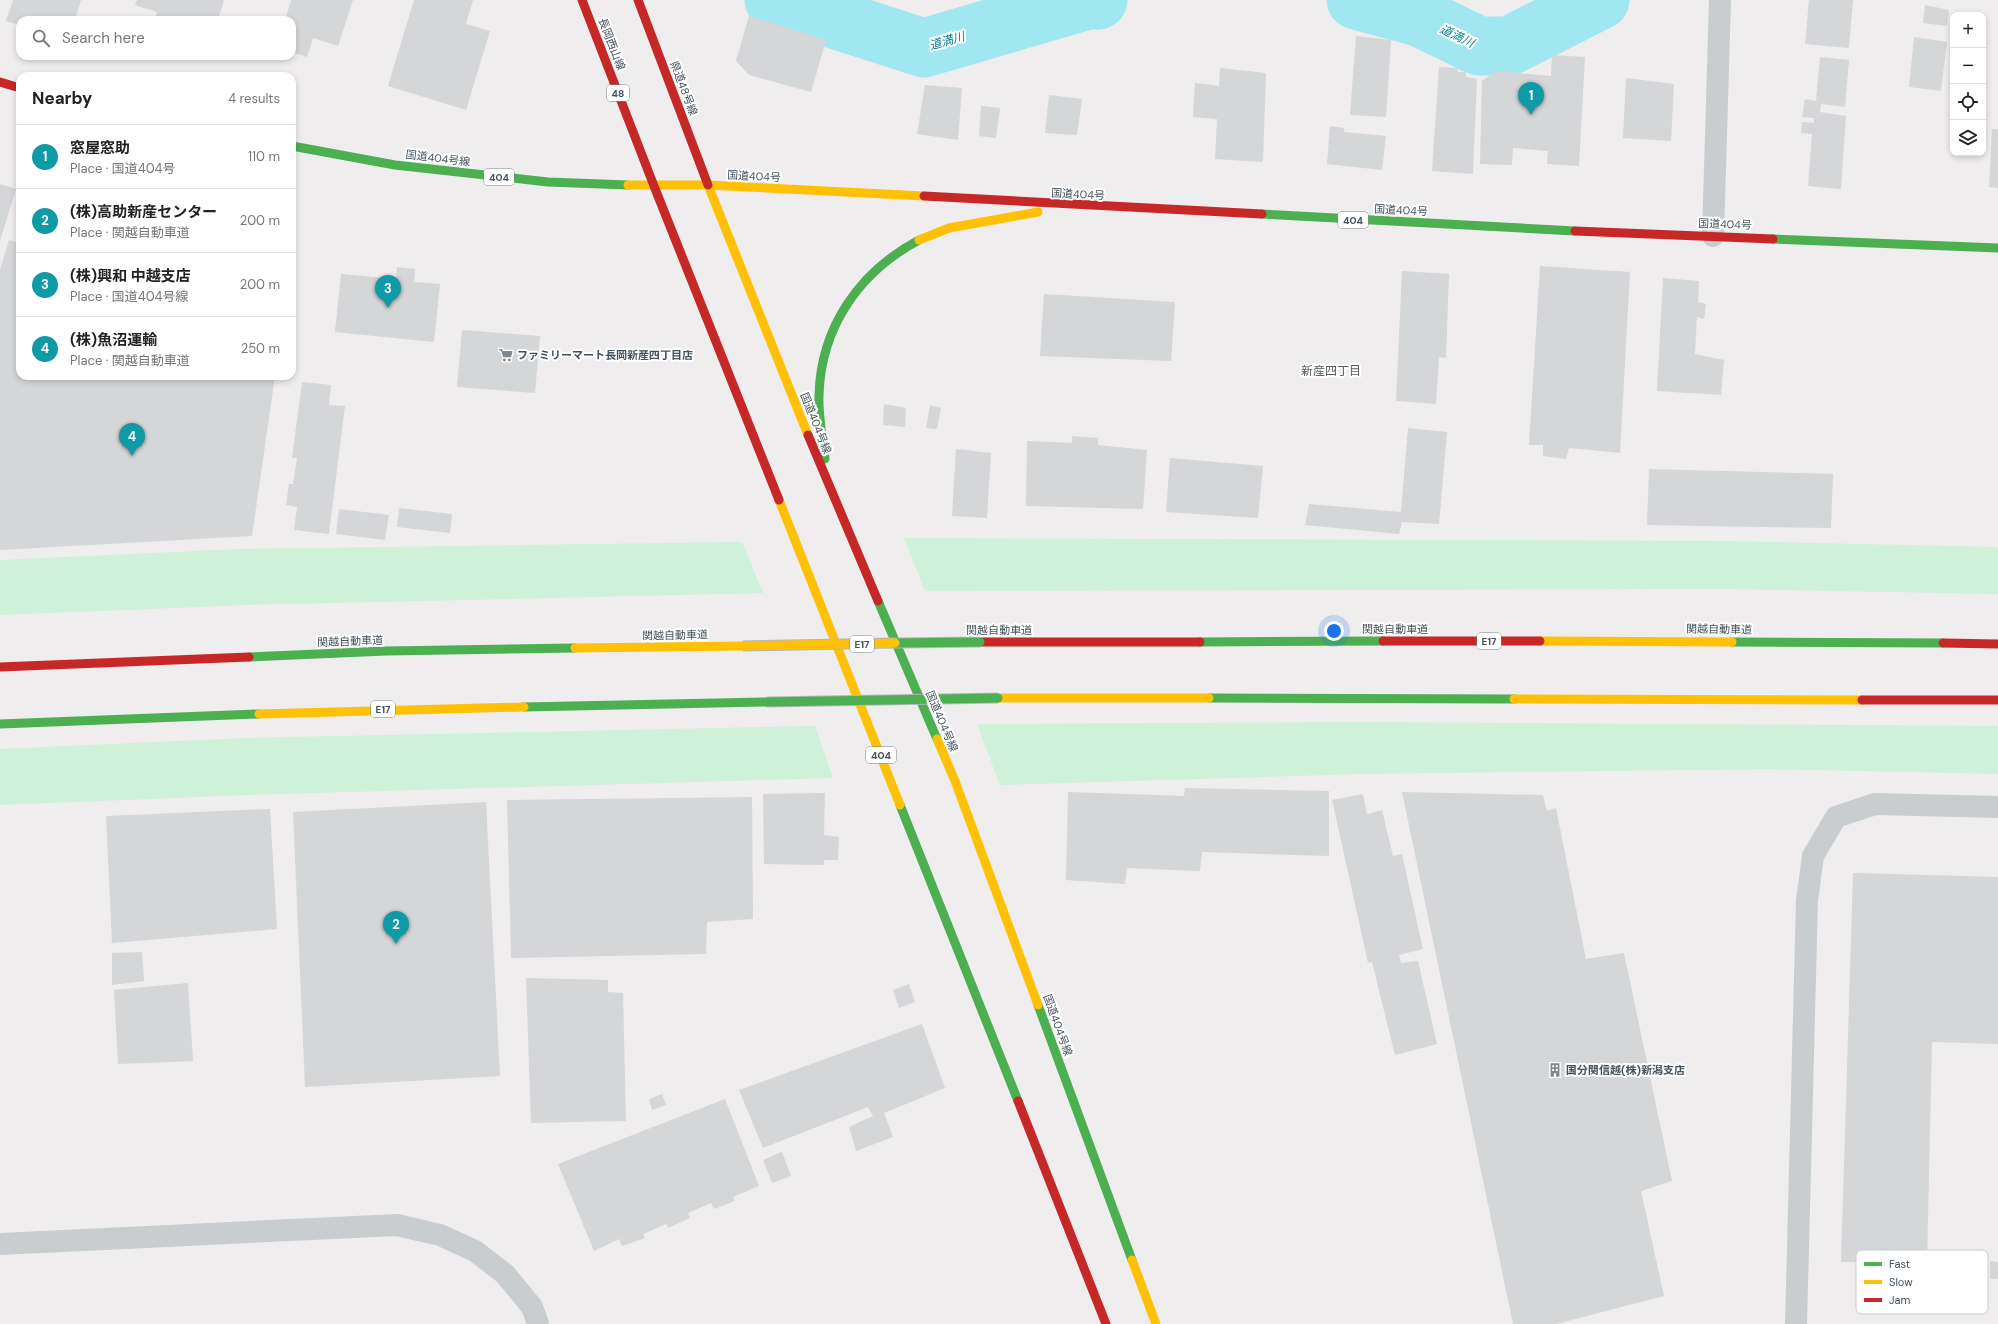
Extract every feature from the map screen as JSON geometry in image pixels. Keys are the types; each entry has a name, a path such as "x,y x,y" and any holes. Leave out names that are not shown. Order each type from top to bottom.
{"main road":[{"name":"長岡西山線","path":"582,0 654,186"},
{"name":"県道48号線","path":"638,0 708,185"},
{"path":"0,82 16,87"},
{"name":"国道404号線","path":"296,147 395,165 541,182 654,186 708,185 826,480 955,781 1156,1324"},
{"name":"国道404号","path":"708,185 1557,230 1998,248"},
{"name":"404","path":"654,186 1106,1324"},
{"path":"826,480 819,390 828,342 839,314 854,290 877,267 904,248 922,238 949,228 1073,205"},
{"name":"関越自動車道","path":"0,667 386,651 980,642 1678,641 1998,644"},
{"name":"E17","path":"0,724 391,709 998,698 1998,700"}],"street":[{"path":"1714,236 1720,0"},
{"path":"1796,1324 1807,900 1814,856 1836,817 1875,804 1998,807"},
{"path":"0,1244 397,1226 440,1235 475,1251 505,1274 532,1307 538,1324"}],"green space":[{"path":"904,538 1717,541 1998,547 1998,594 1722,589 925,591"},
{"path":"742,542 763,593 248,605 0,615 0,560 241,549"},
{"path":"1359,722 1998,726 1998,774 1771,769 1358,774 1000,785 977,724"},
{"path":"815,726 833,778 247,795 0,805 0,749 245,738"}],"building":[{"path":"13,0 81,0 76,16 16,16 16,24 6,21"},
{"path":"137,0 224,0 219,16 156,16 157,12 135,5"},
{"path":"291,0 353,0 338,46 313,38 307,57 296,53 296,16 286,16"},
{"path":"414,0 473,0 466,24 490,31 466,110 388,86"},
{"path":"1809,0 1853,0 1849,48 1805,44"},
{"path":"1925,5 1949,10 1947,26 1923,23"},
{"path":"749,16 826,40 811,92 749,75 736,61"},
{"path":"1356,36 1391,40 1386,117 1350,115"},
{"path":"1914,37 1947,42 1941,91 1909,87"},
{"path":"1552,55 1585,57 1579,166 1547,164 1548,151 1513,148 1512,165 1480,164 1482,81 1496,71 1551,76"},
{"path":"1820,57 1849,60 1845,107 1821,104 1820,112 1846,116 1841,189 1808,186 1812,134 1801,133 1802,122 1814,123 1814,118 1802,117 1805,99 1816,101"},
{"path":"1439,67 1458,68 1457,72 1466,72 1466,77 1477,79 1473,174 1432,171"},
{"path":"1220,68 1266,73 1263,162 1215,159 1217,119 1193,117 1195,83 1219,86"},
{"path":"1626,78 1674,84 1671,141 1623,138"},
{"path":"925,85 962,88 958,140 917,134"},
{"path":"1049,95 1082,99 1077,135 1045,133"},
{"path":"981,106 1000,108 996,138 979,136"},
{"path":"1330,126 1344,128 1344,132 1386,136 1382,170 1327,164"},
{"path":"1992,129 1998,129 1998,188 1989,187"},
{"path":"0,184 16,189 0,241"},
{"path":"9,240 16,242 16,380 274,380 252,536 0,550 0,270"},
{"path":"1540,266 1630,272 1620,453 1569,448 1566,459 1543,456 1543,445 1529,445"},
{"path":"397,267 415,269 414,282 440,284 434,342 335,332 341,274 396,279"},
{"path":"1402,271 1449,274 1446,358 1439,357 1436,404 1396,401"},
{"path":"1663,278 1699,281 1698,302 1706,304 1704,319 1697,317 1695,354 1724,360 1721,395 1657,391"},
{"path":"1044,294 1175,302 1171,361 1040,356"},
{"path":"462,330 540,336 535,393 457,387"},
{"path":"302,382 331,385 329,405 345,406 329,534 294,530 297,507 286,505 289,484 293,484 297,458 292,458"},
{"path":"884,404 906,408 905,427 883,425"},
{"path":"930,405 941,408 937,429 926,428"},
{"path":"1408,428 1447,432 1439,524 1402,522 1399,534 1305,525 1309,504 1401,512"},
{"path":"1072,436 1098,438 1098,445 1147,450 1143,509 1026,506 1027,441 1072,443"},
{"path":"956,449 991,453 987,518 952,516"},
{"path":"1170,458 1263,466 1258,518 1166,512"},
{"path":"1649,469 1833,474 1831,528 1647,525"},
{"path":"399,508 452,514 450,533 397,527"},
{"path":"339,509 389,515 385,540 336,534"},
{"path":"1185,788 1329,791 1329,856 1202,852 1200,871 1127,868 1125,884 1066,880 1068,792 1184,796"},
{"name":"国分関信越(株)新潟支店","path":"1402,792 1543,795 1547,811 1556,808 1586,959 1624,953 1672,1181 1641,1191 1664,1296 1556,1324 1513,1324"},
{"path":"825,793 824,835 839,837 838,860 824,860 824,865 764,864 763,794"},
{"path":"1363,794 1367,814 1382,810 1393,856 1402,854 1423,949 1399,955 1401,963 1418,961 1437,1044 1395,1055 1372,962 1368,963 1332,800"},
{"path":"752,797 753,919 707,922 706,954 511,958 507,800"},
{"path":"486,802 500,1076 305,1087 293,812"},
{"path":"270,809 277,929 112,943 106,816"},
{"path":"1853,873 1998,877 1998,1044 1932,1042 1927,1250 1856,1250 1856,1262 1841,1262"},
{"path":"142,952 144,981 112,985 112,953"},
{"path":"526,978 608,980 608,992 623,993 626,1121 531,1123"},
{"path":"188,983 193,1061 118,1064 114,990"},
{"path":"909,984 915,1002 899,1008 893,990"},
{"path":"922,1024 945,1088 884,1113 893,1137 856,1151 849,1127 873,1116 868,1107 763,1148 739,1090"},
{"path":"662,1094 666,1105 652,1110 649,1099"},
{"path":"725,1099 759,1186 733,1197 735,1201 714,1209 711,1203 688,1213 690,1218 668,1228 666,1224 643,1234 645,1238 622,1246 619,1239 594,1251 558,1164"},
{"path":"782,1152 791,1176 772,1183 763,1160"},
{"path":"1990,1261 1998,1262 1998,1279 1990,1279"}],"waterway":[{"name":"道満川","path":"774,0 924,48 1088,0 1098,0"},
{"name":"道満川","path":"1356,0 1419,17 1479,46 1509,46 1600,0"}],"traffic: fast":[{"path":"296,147 395,165 548,182 628,185"},
{"path":"1262,214 1575,231"},
{"path":"1773,239 1998,248"},
{"path":"825,459 819,403 821,370 827,347 836,325 847,304 878,268 919,240"},
{"path":"878,601 937,739"},
{"path":"1200,642 1383,641"},
{"path":"895,643 980,642"},
{"path":"1732,642 1943,643"},
{"path":"249,657 386,651 575,648"},
{"path":"767,702 998,698"},
{"path":"1209,698 1514,699"},
{"path":"524,707 767,702"},
{"path":"0,724 259,714"},
{"path":"900,805 1018,1101"},
{"path":"1038,1005 1132,1260"}],"traffic: slow":[{"path":"628,185 708,185 924,196"},
{"path":"708,185 808,435"},
{"path":"919,240 949,228 1038,212"},
{"path":"779,500 900,805"},
{"path":"1540,641 1732,642"},
{"path":"743,646 895,643"},
{"path":"575,648 743,646"},
{"path":"998,698 1209,698"},
{"path":"1514,699 1862,700"},
{"path":"259,714 524,707"},
{"path":"937,739 955,781 1038,1005"},
{"path":"1132,1260 1156,1324"}],"traffic: jam":[{"path":"582,0 654,186"},
{"path":"638,0 708,185"},
{"path":"0,82 16,87"},
{"path":"654,186 779,500"},
{"path":"924,196 1262,214"},
{"path":"1575,231 1773,239"},
{"path":"808,435 878,601"},
{"path":"1383,641 1540,641"},
{"path":"980,642 1200,642"},
{"path":"1943,643 1998,644"},
{"path":"0,667 249,657"},
{"path":"1862,700 1998,700"},
{"path":"1018,1101 1106,1324"}],"place":[{"name":"窓屋窓助","path":"1531,115"},
{"name":"(株)興和 中越支店","path":"388,308"},
{"name":"ファミリーマート長岡新産四丁目店","path":"506,355"},
{"name":"(株)魚沼運輸","path":"132,456"},
{"name":"(株)高助新産センター","path":"396,944"},
{"name":"国分関信越(株)新潟支店","path":"1555,1070"}],"district":[{"name":"新産四丁目","path":"1331,371"}]}
